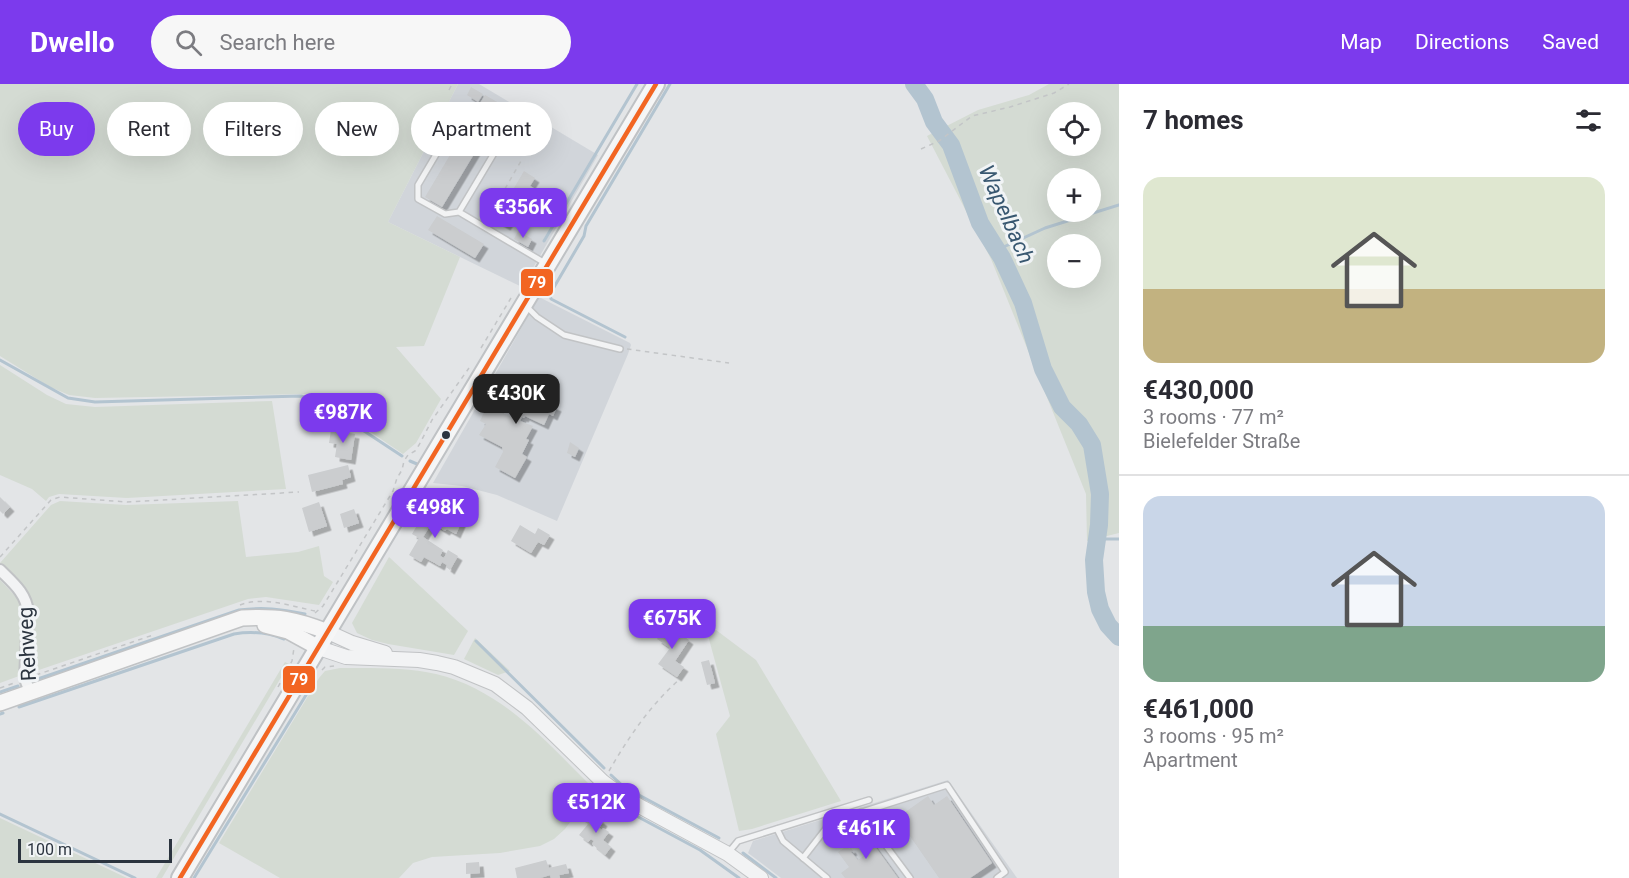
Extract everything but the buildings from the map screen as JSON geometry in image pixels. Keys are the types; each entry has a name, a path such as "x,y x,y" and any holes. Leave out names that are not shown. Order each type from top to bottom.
{"main road":[{"path":"180,878 656,84"},
{"path":"0,703 242,618 268,616 292,620 328,632"},
{"path":"194,635 243,624 268,625 288,631 319,648"}],"street":[{"name":"Rehweg","path":"0,570 23,593 27,603 25,679 30,692"},
{"path":"328,632 352,644 379,652 407,656 495,684 527,708 603,782 636,804 728,854 762,878"},
{"path":"319,648 346,657 419,660"}],"lane":[{"path":"459,212 493,155 481,126 460,114 418,185 418,199 445,214 459,212 549,264"},
{"path":"524,305 564,335 620,348"},
{"path":"803,858 831,822 946,785 1005,872 997,878"},
{"path":"728,854 738,841 868,800"},
{"path":"861,812 910,878"},
{"path":"828,813 831,822"},
{"path":"777,829 783,841 827,878"}],"path":[{"path":"449,90 452,84"},
{"path":"921,149 939,141 972,116 1054,93 1069,84"},
{"path":"483,226 521,161"},
{"path":"620,348 729,363"},
{"path":"0,557 51,500 60,497 127,502 299,492"},
{"path":"306,668 317,674 325,667 342,664"},
{"path":"603,782 620,752 648,713 664,692 680,679"}],"shaded area":[{"path":"0,84 458,84 449,102 411,102 411,156 421,156 388,222 460,257 424,346 396,347 441,399 416,443 403,454 319,397 307,394 95,398 69,395 50,387 0,356"},
{"path":"458,84 479,84 509,102 449,102"},
{"path":"1049,84 1119,84 1119,533 1087,541 1086,494 991,259 927,136 978,110 1029,95"},
{"path":"552,128 598,155 522,287 388,222 421,156 552,156"},
{"path":"539,297 631,345 557,521 497,495 462,486 433,483"},
{"path":"0,365 47,395 66,404 95,407 272,401 286,489 127,498 59,494 49,497 46,501 32,489 0,475"},
{"path":"60,501 126,505 238,501 246,557 298,552 319,546 324,576 333,582 319,605 266,597 248,599 30,673 26,592 0,563 51,505"},
{"path":"389,557 468,631 454,655 388,644 357,633 352,623"},
{"path":"0,580 17,598 24,612 19,676 0,683"},
{"path":"704,621 756,660 841,801 739,831 716,734 730,716"},
{"path":"475,638 510,671 498,675 464,659"},
{"path":"285,662 289,664 162,878 156,878"},
{"path":"340,668 413,670 436,674 482,692 522,720 594,789 565,829 554,839 540,846 500,853 432,857 413,863 399,878 280,878 219,843 319,678 325,671"},
{"path":"948,780 1017,878 781,878 748,853 753,841"},
{"path":"0,818 127,878 0,878"}],"waterway":[{"path":"544,241 637,84"},
{"path":"625,337 551,299 550,294 584,236 586,226 670,84"},
{"name":"Wapelbach","path":"914,84 925,99 934,122 951,145 980,223 1002,258 1023,303 1043,369 1062,407 1079,424 1092,445 1100,494 1099,525 1094,560 1096,592 1100,609 1108,625 1119,637"},
{"path":"997,250 1045,228 1119,205"},
{"path":"0,360 68,398 95,402 301,396 317,400 402,456"},
{"path":"410,461 417,464"},
{"path":"1097,539 1119,539"},
{"path":"32,681 239,610 272,609 305,614"},
{"path":"19,707 234,634 259,633 284,639"},
{"path":"476,641 604,768"},
{"path":"194,878 314,682"},
{"path":"0,692 18,686"},
{"path":"611,775 624,787 719,838"},
{"path":"629,812 700,850 739,878"},
{"path":"0,814 135,878"},
{"path":"743,853 776,878"}],"transit line":[{"name":"79","path":"180,878 656,84"}]}
